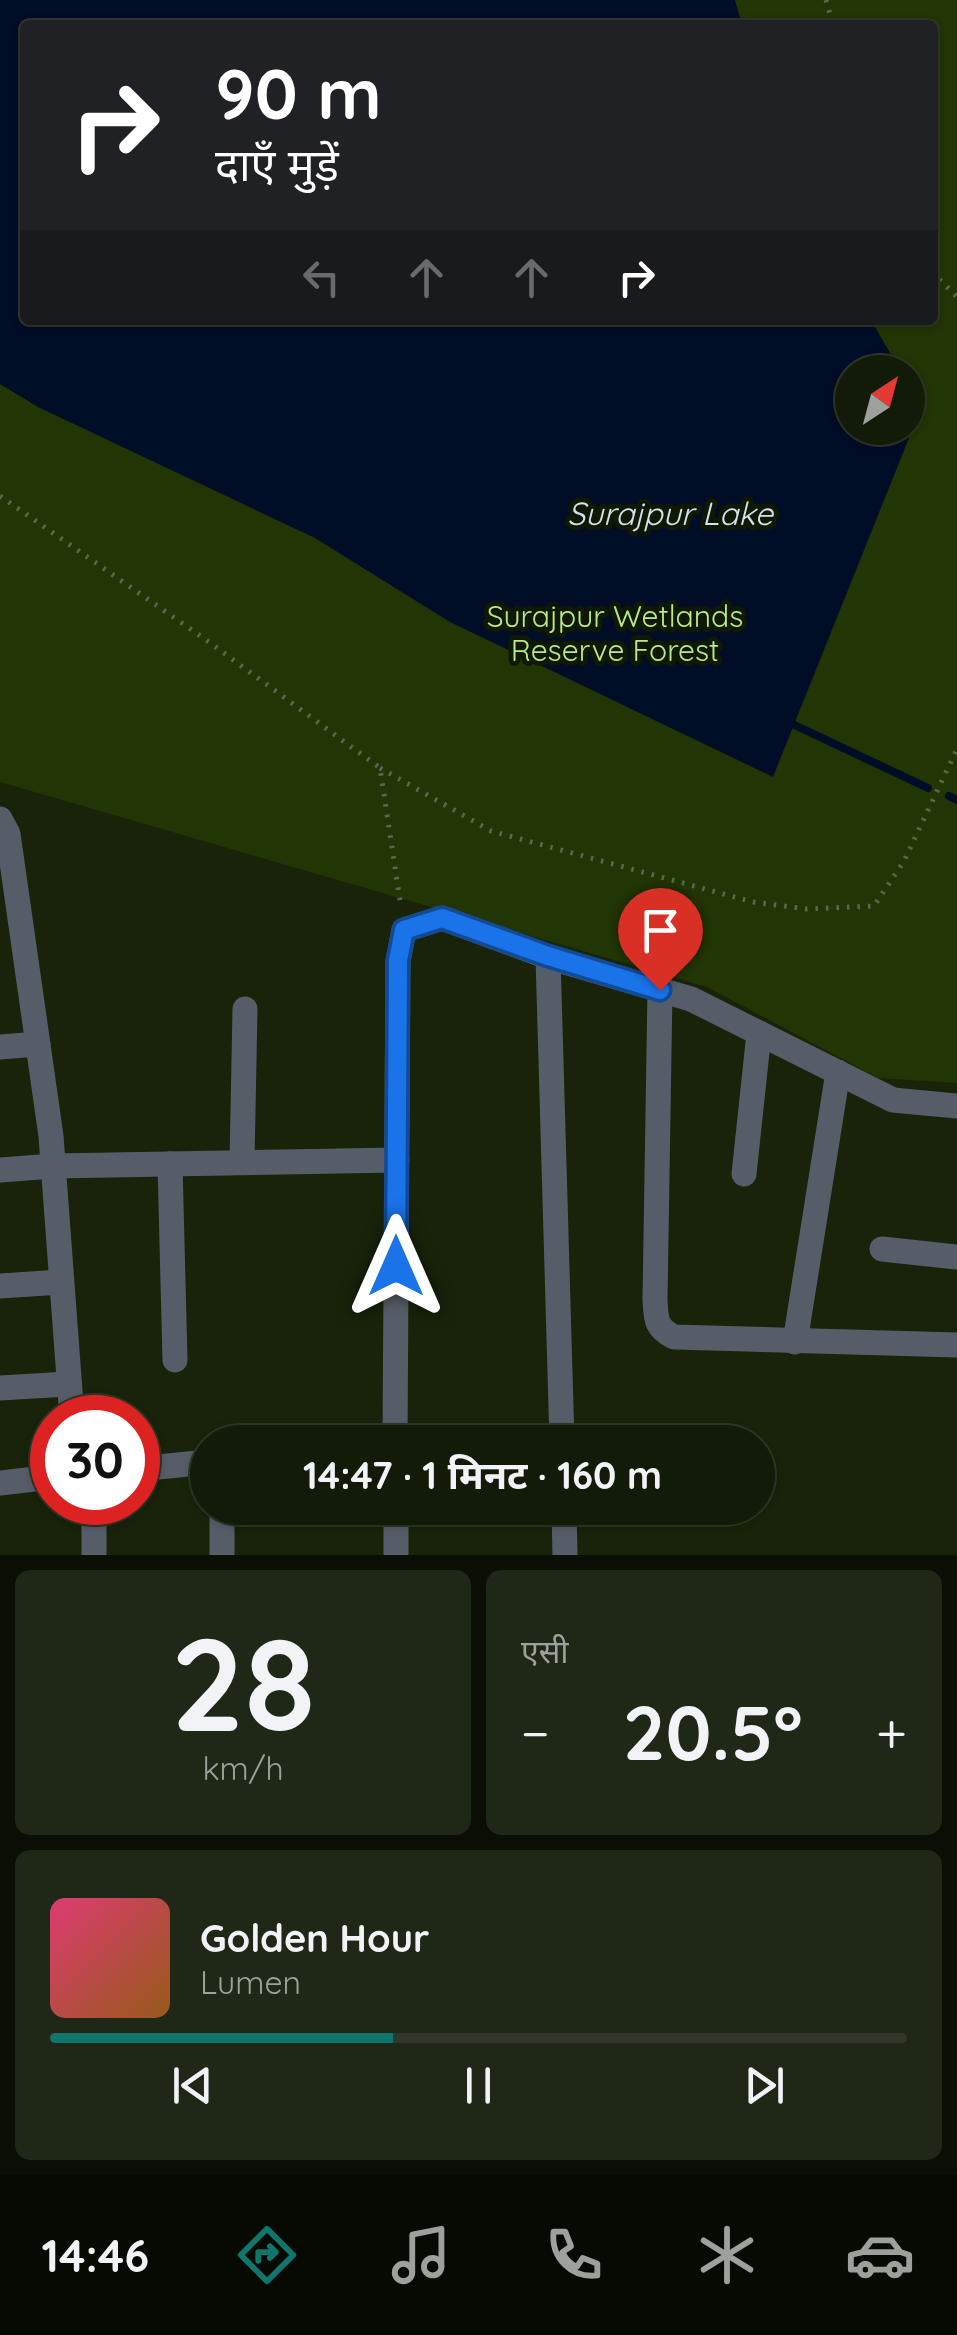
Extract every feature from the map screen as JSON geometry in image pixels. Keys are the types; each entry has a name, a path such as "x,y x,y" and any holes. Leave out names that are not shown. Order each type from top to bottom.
{"street":[{"path":"0,818 8,834 5,848 11,938 38,1044 51,1136 69,1395"},
{"path":"396,1425 398,960 404,930 442,918 548,956 691,999 893,1100 957,1106"},
{"path":"548,956 562,1425"},
{"path":"660,990 656,1320 662,1331 674,1337 957,1345"},
{"path":"242,1162 245,1009"},
{"path":"744,1174 759,1033"},
{"path":"0,1046 38,1044"},
{"path":"795,1342 838,1072"},
{"path":"0,1170 397,1160"},
{"path":"170,1164 175,1360"},
{"path":"882,1249 957,1256"},
{"path":"0,1286 61,1282"},
{"path":"0,1388 68,1384"},
{"path":"160,1467 190,1464"},
{"path":"0,1483 30,1480"},
{"path":"94,1525 94,1555"},
{"path":"222,1525 222,1555"},
{"path":"396,1525 396,1555"},
{"path":"564,1525 565,1555"}],"path":[{"path":"938,278 957,298"},
{"path":"0,496 210,642 380,768 491,831 753,902 807,909 874,906 904,861 957,750"},
{"path":"380,768 404,930"}],"green space":[{"name":"Surajpur Wetlands Reserve Forest","path":"0,0 957,0 957,1083 878,1078 707,987 0,782"}],"water":[{"name":"Surajpur Lake","path":"0,0 735,0 741,20 20,20 20,325 874,325 891,355 835,355 835,445 906,445 773,777 450,622 315,538 38,407 0,384"}],"waterway":[{"path":"786,721 928,788"},
{"path":"949,796 957,800"}],"route":[{"path":"396,1266 398,960 404,930 442,918 660,990"}]}
